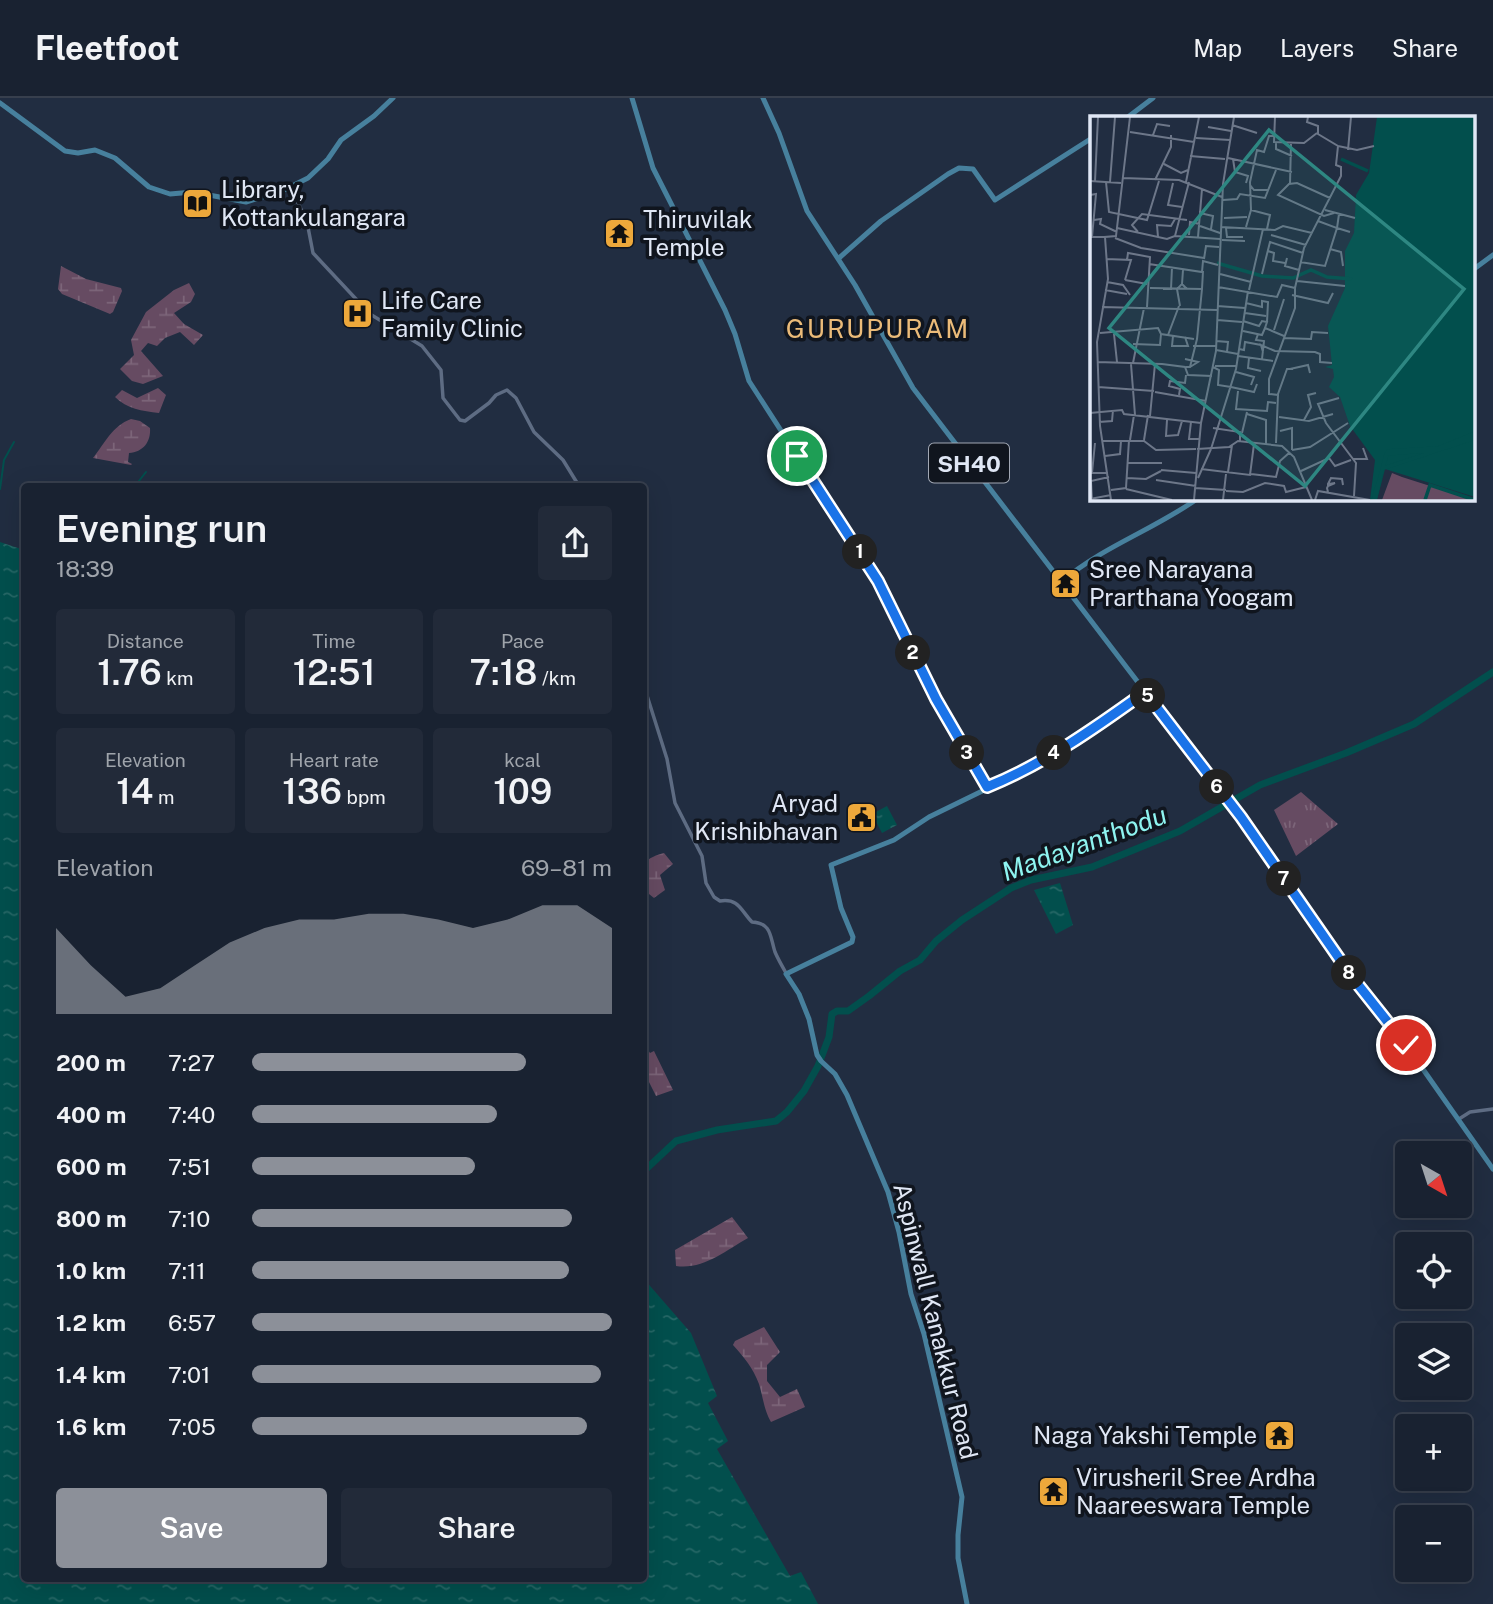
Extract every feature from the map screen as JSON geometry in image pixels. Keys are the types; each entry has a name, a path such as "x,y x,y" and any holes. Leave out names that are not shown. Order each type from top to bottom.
{"main road":[{"path":"0,103 65,150 73,153 95,150 115,158 149,187 170,194 193,192 246,202 291,188 316,172 341,140 393,98"},
{"path":"632,98 653,168 736,334 749,381 878,581 936,699 987,787"},
{"name":"SH40","path":"763,98 779,133 807,211 839,258 913,388 1241,817 1352,977 1406,1045 1493,1169"},
{"path":"1129,116 1153,98"},
{"path":"839,258 881,220 948,174 959,169 973,169 995,200 1090,139"},
{"path":"1476,268 1493,255"},
{"path":"1061,582 1084,563 1196,500"},
{"path":"786,974 852,942 853,936 841,908 831,865 894,840 929,817 1011,777 1145,692"},
{"name":"Aspinwall Kanakkur Road","path":"786,974 799,994 817,1055 835,1074 851,1103 888,1192 897,1223 911,1294 930,1357 962,1497 958,1558 967,1604"}],"street":[{"path":"291,188 307,222 313,253 370,314 420,344 441,370 443,398 460,420 466,421 501,392 511,392 534,432 563,460 577,483"},
{"path":"647,696 667,759 675,803 702,856 710,891 720,901 729,900 740,904 752,922 760,922 769,929 776,954 786,974"},
{"path":"1458,1119 1470,1112 1493,1109"}],"green space":[{"path":"61,266 86,279 121,288 113,312 110,314 62,294 58,289"},
{"path":"189,283 195,294 191,302 174,313 184,324 203,335 194,345 180,332 165,338 157,346 148,343 141,351 163,376 143,384 132,381 120,369 134,355 131,340 146,312 174,290"},
{"path":"158,388 166,395 159,413 130,407 115,397 122,390 137,398"},
{"path":"131,419 150,428 145,445 138,451 129,453 128,462 132,464 93,458 114,430"},
{"path":"1301,792 1338,824 1296,856 1274,810"},
{"path":"664,853 673,864 660,875 665,890 654,898 647,892 647,861"},
{"path":"647,1048 650,1053 654,1051 673,1090 656,1096 647,1078"},
{"path":"732,1217 748,1238 705,1262 676,1266 675,1250"},
{"path":"764,1327 780,1352 767,1365 767,1381 780,1397 797,1389 805,1407 771,1422 757,1378 733,1345 735,1341"}],"water":[{"path":"0,542 21,549 21,1582 647,1582 647,1282 691,1333 717,1396 708,1403 728,1441 717,1449 790,1576 801,1572 818,1604 0,1604"},
{"path":"887,806 897,825 882,833 872,814"},
{"path":"1060,883 1073,925 1056,934 1034,890"}],"waterway":[{"path":"0,489 4,460 14,442"},
{"path":"137,483 146,472"},
{"name":"Madayanthodu","path":"647,1168 676,1141 717,1130 776,1121 804,1091 818,1066 829,1037 832,1014 848,1011 900,971 920,960 936,941 962,920 1011,888 1031,880 1092,867 1180,831 1260,785 1414,724 1493,672"}],"place":[{"name":"Library, Kottankulangara","path":"198,203"},
{"name":"Thiruvilak Temple","path":"620,233"},
{"name":"Life Care Family Clinic","path":"358,314"},
{"name":"Sree Narayana Prarthana Yoogam","path":"1066,583"},
{"name":"Aryad Krishibhavan","path":"861,817"},
{"name":"Naga Yakshi Temple","path":"1280,1435"},
{"name":"Virusheril Sree Ardha Naareeswara Temple","path":"1053,1491"}],"district":[{"name":"GURUPURAM","path":"878,328"}],"route":[{"path":"797,456 878,581 936,699 987,787 1046,757 1105,721 1145,692 1241,817 1352,977 1406,1045"}]}
